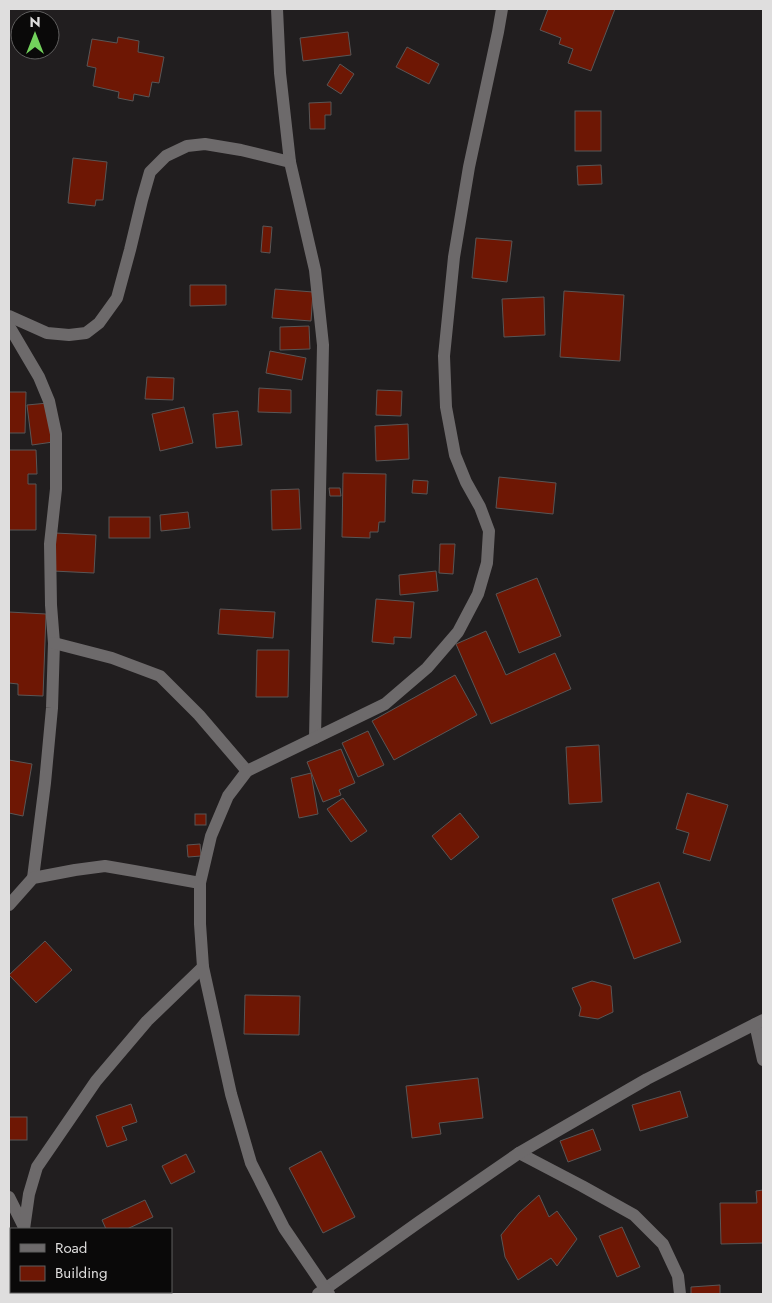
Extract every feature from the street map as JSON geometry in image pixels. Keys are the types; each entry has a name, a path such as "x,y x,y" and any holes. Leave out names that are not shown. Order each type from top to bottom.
{"street":[{"path":"277,9 280,73 290,162 315,270 322,345 315,738"},
{"path":"502,9 454,257 444,356 446,407 455,455 466,482 480,507 489,531 487,563 478,594 458,632 427,668 385,704 247,771 228,796 211,836 200,883 200,924 203,967 230,1094 251,1163 284,1228 324,1292 519,1153 648,1079 759,1022 763,1060"},
{"path":"9,316 48,333 86,333 99,323 117,298 150,172 166,156 187,146 205,144 241,150 290,162"},
{"path":"9,326 39,377 49,401 56,434 56,490 50,544 54,643 52,708 45,783 33,878 9,905"},
{"path":"54,643 112,658 160,676 199,715 247,771"},
{"path":"33,878 105,866 200,883"},
{"path":"19,1224 37,1167 96,1081 147,1021 203,967"},
{"path":"519,1153 634,1215 664,1244 678,1276 680,1294"},
{"path":"9,1197 19,1224"}],"building":[{"path":"548,9 615,9 591,71 568,63 573,49 559,44 561,38 540,30"},
{"path":"348,32 351,55 303,61 300,38"},
{"path":"118,37 139,41 138,52 164,57 159,83 152,82 149,97 134,94 133,101 118,98 119,92 93,86 96,68 87,66 92,39 117,43"},
{"path":"407,47 439,64 429,84 396,67"},
{"path":"340,64 354,74 341,94 327,85"},
{"path":"331,102 331,115 325,115 325,129 310,129 309,103"},
{"path":"575,111 601,111 601,151 575,151"},
{"path":"73,158 107,162 103,200 96,200 95,206 68,203"},
{"path":"601,165 602,184 578,185 577,166"},
{"path":"263,226 272,227 270,253 261,252"},
{"path":"476,238 512,241 507,282 472,278"},
{"path":"190,285 226,285 226,305 190,306"},
{"path":"275,289 313,292 311,321 272,318"},
{"path":"564,291 624,295 620,361 560,357"},
{"path":"544,297 545,335 504,337 502,299"},
{"path":"309,326 310,349 280,350 280,327"},
{"path":"270,351 306,358 302,380 266,373"},
{"path":"147,377 174,378 173,400 145,399"},
{"path":"259,388 291,390 291,413 258,412"},
{"path":"377,390 402,391 401,416 376,415"},
{"path":"9,392 26,392 25,433 9,433"},
{"path":"48,403 53,442 32,445 27,405"},
{"path":"184,407 193,443 160,451 152,414"},
{"path":"238,411 242,445 216,448 213,414"},
{"path":"408,424 409,459 376,461 375,426"},
{"path":"9,450 36,450 37,474 28,474 28,484 36,484 36,530 9,530"},
{"path":"343,473 386,474 385,522 379,522 378,532 370,532 370,538 342,537"},
{"path":"499,477 556,483 553,514 496,508"},
{"path":"413,480 428,481 427,494 412,493"},
{"path":"329,488 340,488 341,496 330,496"},
{"path":"299,489 301,529 272,530 271,490"},
{"path":"188,512 190,528 161,531 160,515"},
{"path":"109,517 150,517 150,538 109,538"},
{"path":"55,533 96,535 94,573 53,571"},
{"path":"440,544 455,544 453,574 439,573"},
{"path":"436,571 438,591 400,595 399,575"},
{"path":"537,578 561,636 519,653 496,594"},
{"path":"376,599 414,602 411,638 394,637 394,644 372,642"},
{"path":"220,609 275,612 273,638 218,634"},
{"path":"9,612 46,614 43,696 18,695 18,684 9,683"},
{"path":"486,631 506,675 555,653 571,689 491,724 456,644"},
{"path":"257,650 289,650 288,697 256,697"},
{"path":"455,675 477,715 394,760 372,721"},
{"path":"368,731 384,765 358,777 342,743"},
{"path":"599,745 602,802 569,804 566,747"},
{"path":"341,749 355,783 339,790 341,795 323,802 307,762"},
{"path":"9,760 32,764 23,816 9,813"},
{"path":"311,773 318,814 299,818 291,778"},
{"path":"687,793 728,805 710,861 683,853 689,833 676,829"},
{"path":"343,798 367,831 351,842 327,809"},
{"path":"460,813 479,837 451,860 432,836"},
{"path":"195,814 206,814 206,825 195,825"},
{"path":"200,844 201,856 188,857 187,845"},
{"path":"659,882 681,942 634,959 612,899"},
{"path":"45,941 72,970 36,1003 9,975"},
{"path":"592,981 611,986 613,1012 598,1019 579,1016 581,1008 572,988"},
{"path":"245,995 300,996 299,1035 244,1034"},
{"path":"478,1078 483,1118 439,1123 441,1134 412,1138 406,1086"},
{"path":"680,1091 688,1117 640,1131 632,1105"},
{"path":"131,1104 137,1122 122,1127 127,1140 107,1147 96,1116"},
{"path":"9,1117 27,1117 27,1140 9,1140"},
{"path":"593,1129 601,1150 568,1162 560,1141"},
{"path":"321,1151 355,1217 323,1233 289,1168"},
{"path":"186,1154 195,1172 171,1184 162,1166"},
{"path":"763,1190 763,1243 721,1244 720,1203 757,1203 756,1191"},
{"path":"539,1195 549,1217 557,1211 577,1239 557,1266 551,1258 518,1280 505,1257 501,1235 519,1213"},
{"path":"145,1200 153,1217 129,1228 106,1228 102,1220"},
{"path":"622,1227 640,1267 617,1277 599,1236"},
{"path":"720,1285 720,1294 691,1294 691,1287"}]}
